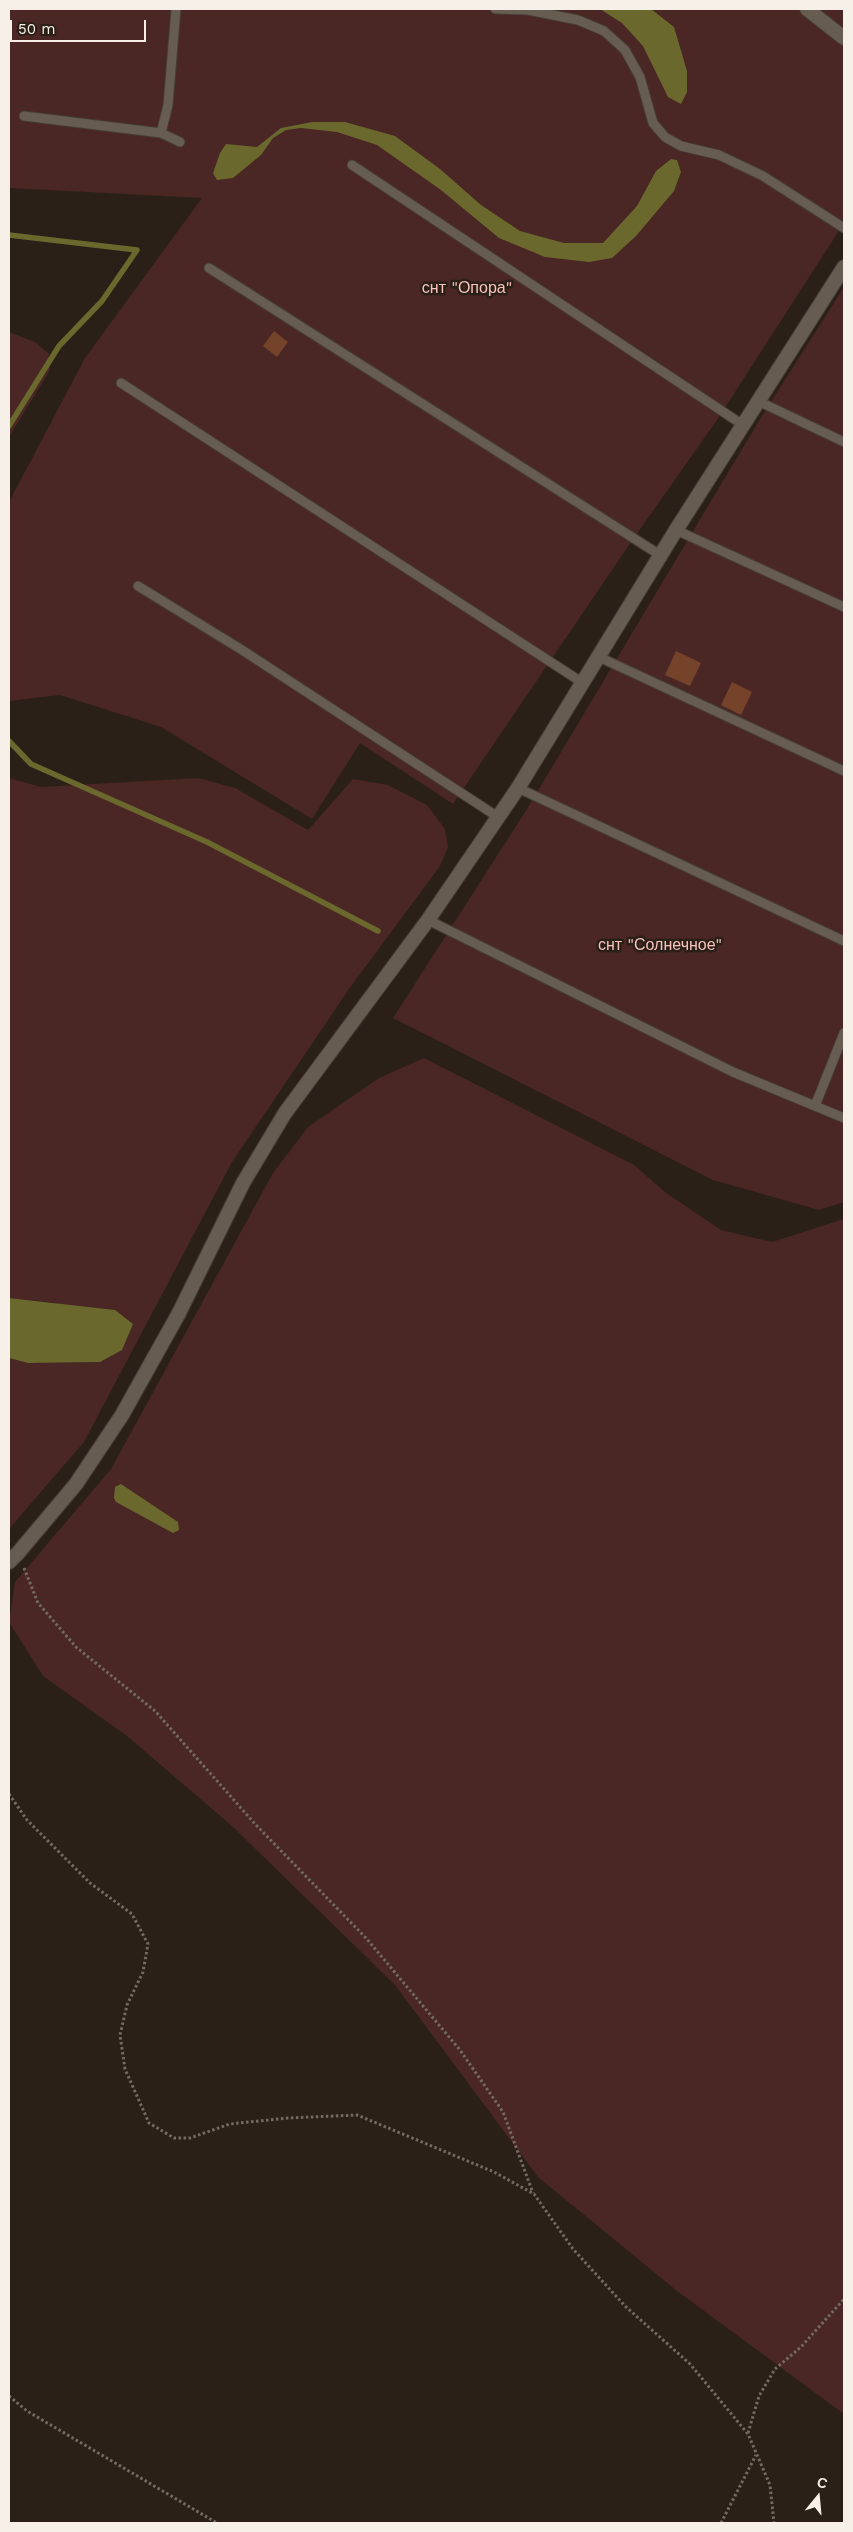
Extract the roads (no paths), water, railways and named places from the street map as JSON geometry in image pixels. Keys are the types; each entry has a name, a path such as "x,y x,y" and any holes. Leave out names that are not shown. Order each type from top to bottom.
{"street":[{"path":"807,9 844,38"},
{"path":"14,1557 76,1484 122,1415 178,1313 243,1183 285,1113 428,920 518,788 660,555 758,401 840,282 844,267"}],"lane":[{"path":"161,132 168,105 176,9"},
{"path":"495,9 528,10 578,20 604,31 625,50 640,77 653,123 665,137 682,146 720,155 763,176 844,228"},
{"path":"24,116 161,132 180,142"},
{"path":"352,165 743,425"},
{"path":"209,268 660,555"},
{"path":"122,383 583,683"},
{"path":"758,401 844,442"},
{"path":"676,530 844,607"},
{"path":"138,586 242,650 498,817"},
{"path":"599,657 844,771"},
{"path":"518,788 844,941"},
{"path":"428,920 733,1072 844,1118"},
{"path":"815,1106 844,1033"}],"waterway":[{"path":"9,235 137,250 102,301 59,346 9,426"},
{"path":"9,741 31,764 207,842 378,931"}],"park label":[{"name":"снт \"Опора\"","path":"467,288"},
{"name":"снт \"Солнечное\"","path":"660,945"}]}
